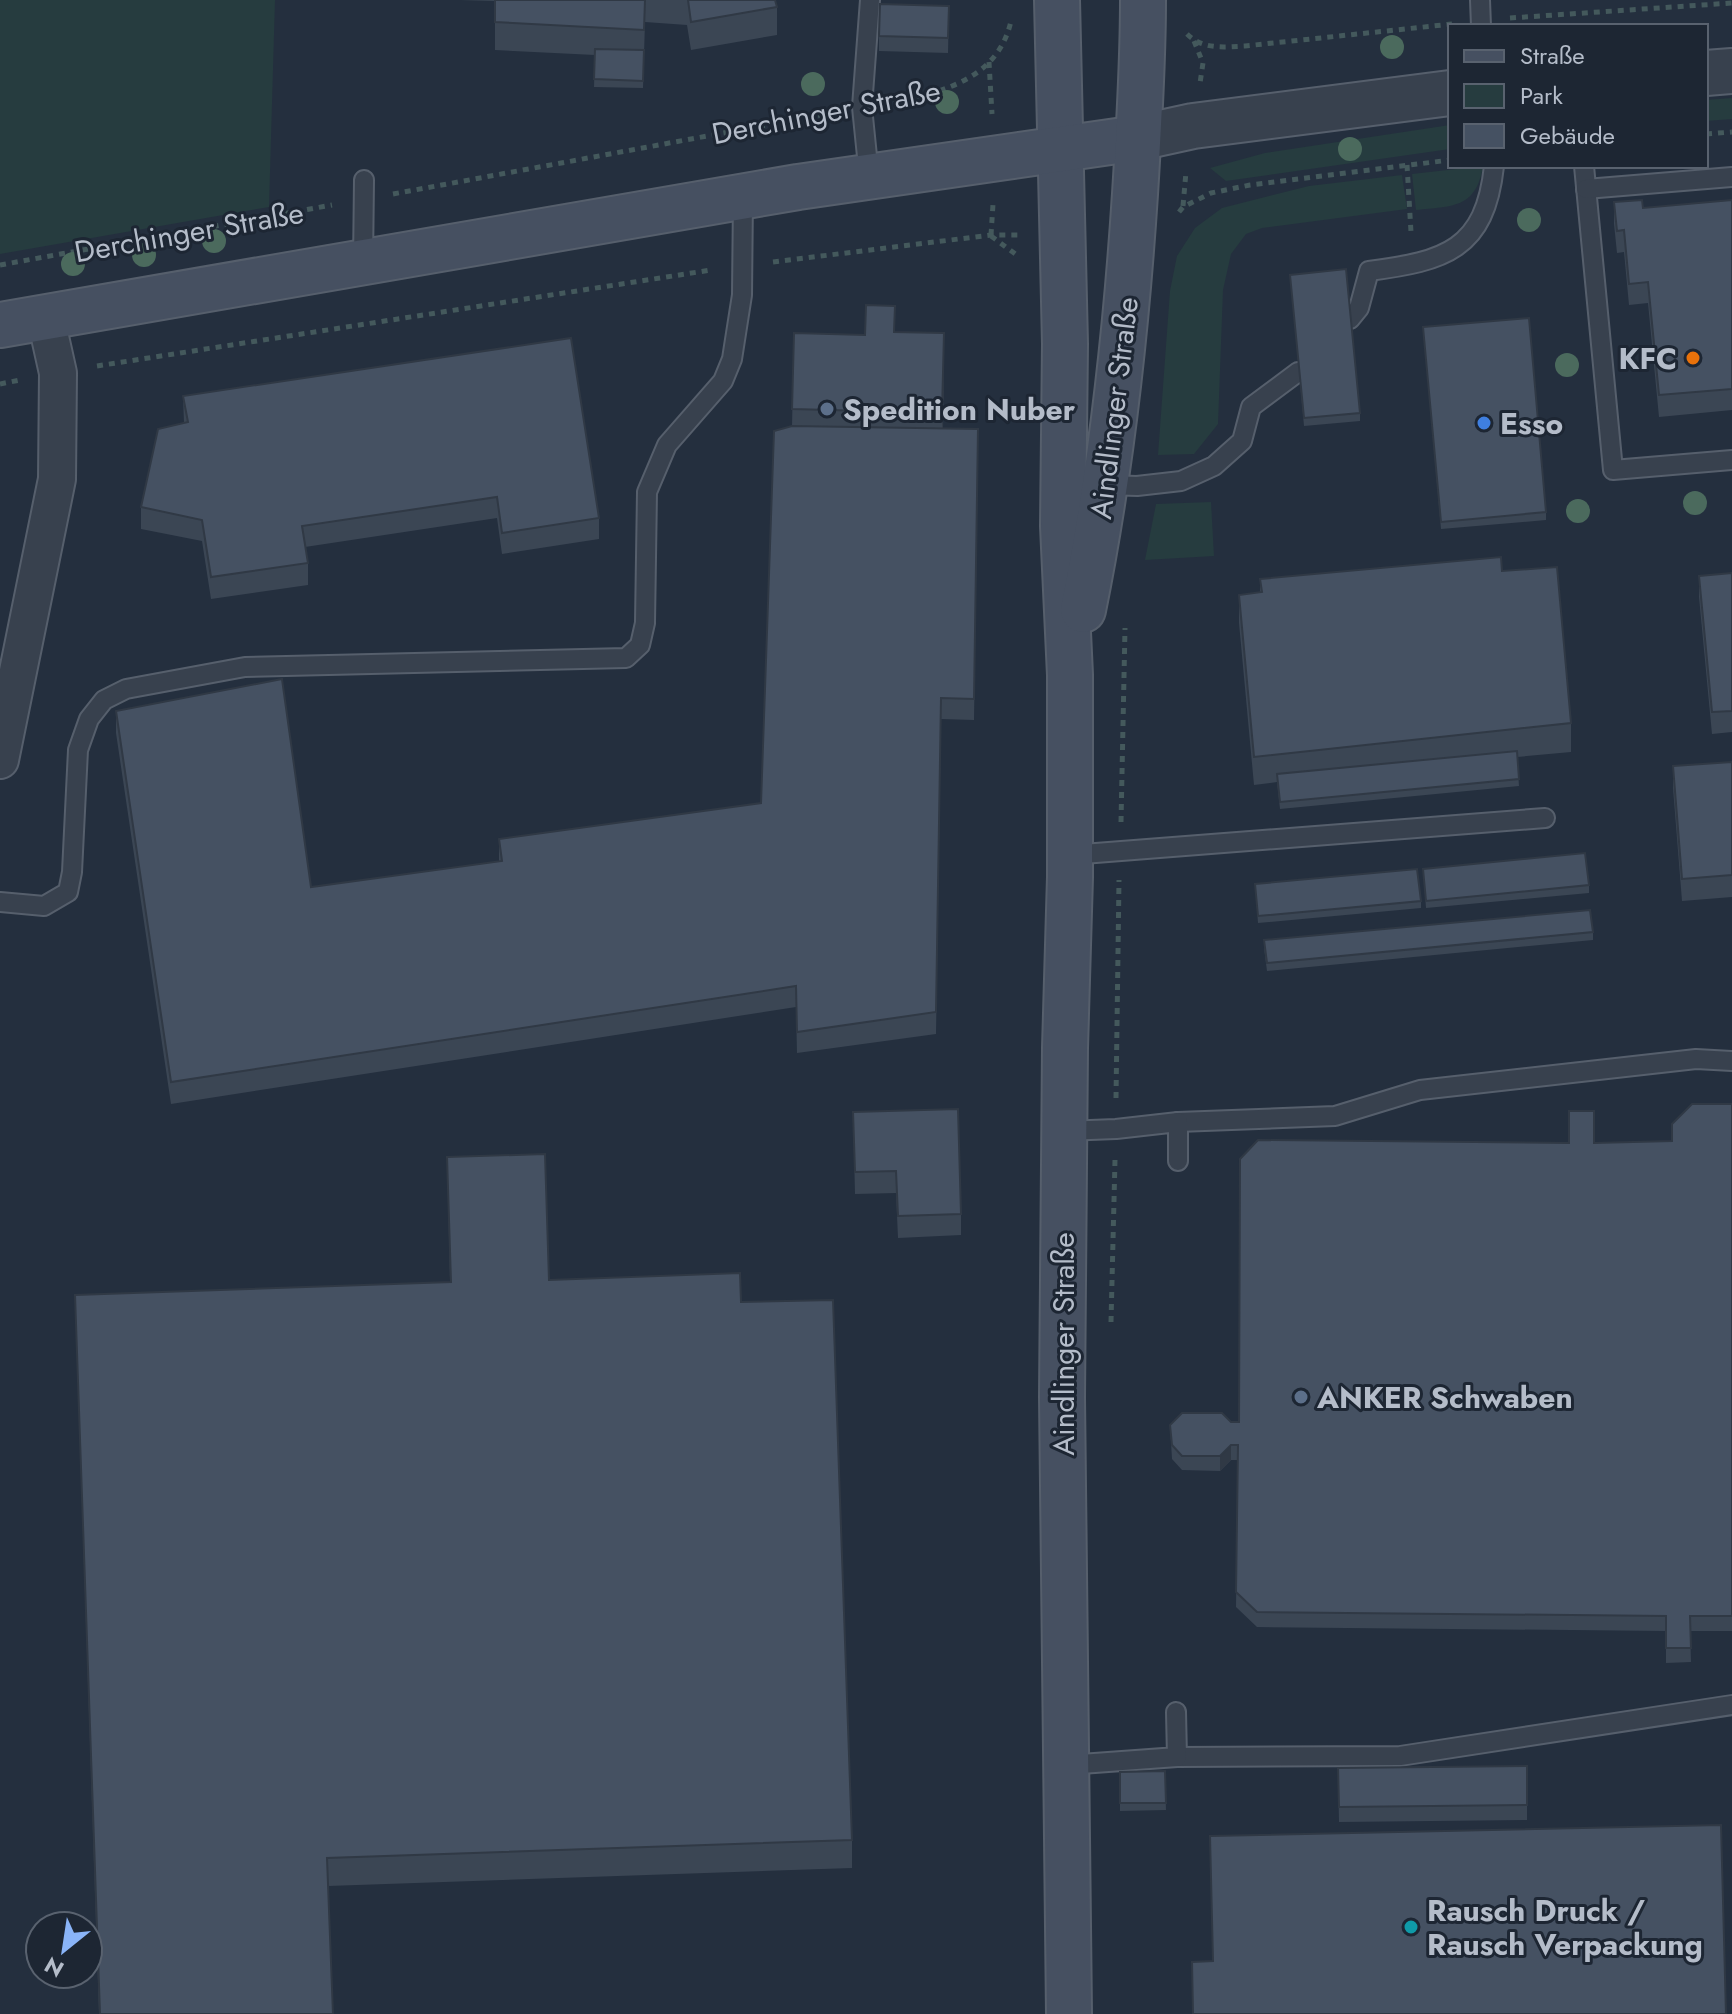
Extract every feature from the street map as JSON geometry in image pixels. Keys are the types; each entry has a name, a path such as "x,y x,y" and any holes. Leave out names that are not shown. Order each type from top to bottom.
{"main road":[{"name":"Aindlinger Straße","path":"1057,0 1065,344 1063,526 1070,675 1062,1397 1069,2014"},
{"name":"Aindlinger Straße","path":"1070,675 1107,485 1126,329 1143,16"},
{"name":"Derchinger Straße","path":"0,325 869,176 1138,138"}],"street":[{"path":"1708,73 1732,71"},
{"name":"Derchinger Straße","path":"1138,138 1193,126 1448,93"},
{"path":"0,760 57,479 58,373 46,319"}],"lane":[{"path":"869,176 862,107 870,0"},
{"path":"1480,0 1481,23"},
{"path":"1350,319 1359,308 1369,271 1413,265 1443,256 1470,237 1491,194 1494,168"},
{"path":"1584,168 1613,470 1732,460"},
{"path":"1586,189 1732,177"},
{"path":"363,264 364,180"},
{"path":"0,902 44,906 68,892 72,872 78,750 89,719 96,710 104,700 126,689 245,667 626,658 640,645 645,623 647,492 667,445 723,381 732,359 743,265 743,197"},
{"path":"1107,485 1137,486 1181,481 1214,466 1242,441 1251,407 1298,372"},
{"path":"1070,855 1545,818"},
{"path":"1064,1131 1178,1122 1335,1116 1420,1090 1696,1059 1732,1061"},
{"path":"1178,1122 1178,1161"},
{"path":"1067,1765 1177,1757 1400,1756 1732,1705"},
{"path":"1176,1712 1177,1757"}],"path":[{"path":"1481,23 1732,3"},
{"path":"1000,48 1008,34 1013,11"},
{"path":"1143,16 1180,25 1194,41 1211,47 1448,26"},
{"path":"1000,48 1057,44"},
{"name":"Derchinger Straße","path":"0,265 932,94 960,84 989,62 1000,48"},
{"path":"1708,134 1732,132"},
{"path":"1183,207 1211,193 1250,185 1448,160"},
{"path":"1407,165 1413,265"},
{"path":"0,384 155,356 743,265 991,235"}],"green space":[{"path":"0,0 275,0 269,207 0,254"},
{"path":"1732,98 1732,119 1708,121 1708,100"},
{"path":"1448,125 1448,149 1226,181 1210,168 1265,153"},
{"path":"1483,168 1480,180 1468,198 1451,206 1416,210 1412,174"},
{"path":"1402,175 1407,209 1262,228 1246,234 1231,254 1223,290 1218,424 1194,454 1158,455 1170,291 1177,256 1195,228 1222,208 1309,186"},
{"path":"1211,502 1214,556 1145,560 1156,504"}],"building":[{"path":"495,0 645,0 644,30 495,22"},
{"path":"688,0 775,0 777,7 691,22"},
{"path":"880,4 949,6 948,38 879,36"},
{"path":"595,49 644,50 643,81 594,79"},
{"name":"KFC","path":"1642,200 1643,208 1732,200 1732,389 1659,395 1648,282 1629,284 1624,230 1617,231 1614,202"},
{"path":"1346,269 1360,413 1304,418 1290,275"},
{"path":"866,305 895,306 894,332 944,333 942,413 792,409 794,333 865,335"},
{"path":"1529,318 1546,512 1441,522 1423,327"},
{"path":"571,338 599,518 502,533 497,497 302,526 308,563 211,577 202,520 141,507 158,429 188,422 183,396"},
{"path":"792,426 978,429 974,699 941,698 936,1012 797,1032 796,986 171,1082 116,711 282,679 311,887 502,861 499,839 761,803 774,431"},
{"path":"1501,557 1502,571 1557,567 1571,723 1254,757 1239,595 1262,592 1260,579"},
{"path":"1732,573 1732,711 1712,712 1699,576"},
{"path":"1517,751 1519,779 1280,802 1277,774"},
{"path":"1732,762 1732,875 1682,879 1673,766"},
{"path":"1585,853 1589,885 1426,901 1423,869"},
{"path":"1417,869 1421,901 1258,916 1255,884"},
{"path":"1590,910 1593,932 1267,963 1264,940"},
{"path":"1692,1104 1732,1104 1732,1616 1690,1616 1691,1648 1666,1648 1666,1616 1257,1612 1236,1592 1238,1445 1231,1445 1220,1456 1182,1456 1172,1445 1170,1425 1182,1413 1222,1413 1231,1422 1239,1422 1240,1159 1258,1140 1569,1143 1569,1111 1594,1111 1594,1143 1672,1141 1672,1124"},
{"path":"958,1109 961,1214 898,1216 896,1171 855,1172 853,1112"},
{"path":"545,1154 549,1280 740,1273 741,1302 833,1300 852,1840 327,1858 333,2014 100,2014 99,1990 104,1990 104,1910 96,1910 75,1295 451,1282 447,1157"},
{"path":"1527,1766 1527,1805 1339,1807 1338,1768"},
{"path":"1165,1771 1166,1803 1120,1803 1120,1772"},
{"name":"Rausch Druck / Rausch Verpackung","path":"1721,1825 1726,2014 1193,2014 1192,1962 1213,1961 1210,1836"}],"place":[{"name":"KFC","path":"1693,358"},
{"name":"Spedition Nuber","path":"827,409"},
{"name":"Esso","path":"1484,423"},
{"name":"ANKER Schwaben","path":"1301,1397"},
{"name":"Rausch Druck / Rausch Verpackung","path":"1411,1927"}]}
